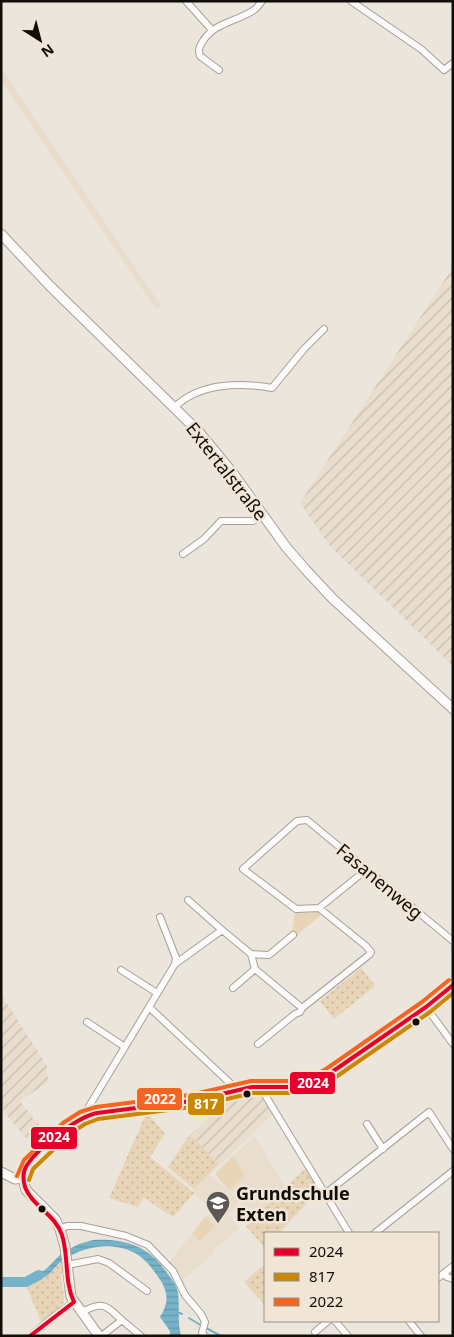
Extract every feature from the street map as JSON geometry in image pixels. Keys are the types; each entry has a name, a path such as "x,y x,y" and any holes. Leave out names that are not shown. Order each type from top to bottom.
{"main road":[{"name":"Extertalstraße","path":"1,234 50,286 175,407 220,457 301,564 332,598 453,709"},
{"path":"102,1335 74,1302 69,1292 65,1247 60,1228 55,1219 26,1190 23,1178 32,1160 66,1128 96,1112 191,1101 252,1087 297,1087 321,1080 453,985"},
{"path":"1,1172 15,1179 23,1178"}],"street":[{"path":"186,1 212,30"},
{"path":"218,70 200,56 199,52 202,42 212,30 252,11 262,1"},
{"path":"351,1 421,49 444,70 453,63"},
{"path":"175,407 190,396 211,388 246,385 272,388 324,329"},
{"path":"183,554 204,539 221,521 254,521 263,516"},
{"name":"Fasanenweg","path":"318,908 296,909 243,869 297,821 307,820 453,941"},
{"path":"258,1044 300,1012 302,1008 371,952 318,908 366,870"},
{"path":"188,900 251,954 255,969 302,1008"},
{"path":"82,1118 175,964 176,958 160,918"},
{"path":"175,964 222,930"},
{"path":"251,954 269,954 292,935"},
{"path":"232,988 255,969"},
{"path":"121,970 158,993"},
{"path":"426,1006 453,1044"},
{"path":"149,1008 231,1084 233,1091"},
{"path":"88,1022 125,1048"},
{"path":"264,1088 265,1095 348,1232"},
{"path":"325,1194 429,1112 453,1149"},
{"path":"367,1124 383,1149"},
{"path":"375,1232 453,1171"},
{"path":"60,1228 81,1226 126,1236 148,1245 173,1271 185,1294 201,1314 203,1329"},
{"path":"67,1265 98,1259 109,1263 147,1291"},
{"path":"439,1277 453,1266"},
{"path":"444,1273 447,1277 453,1279"},
{"path":"30,1336 74,1302"},
{"path":"82,1312 101,1305 111,1308 122,1320 142,1336"},
{"path":"102,1335 122,1320"},
{"path":"315,1332 327,1322"},
{"path":"336,1322 348,1336"},
{"path":"410,1322 421,1336"}],"shaded area":[{"path":"1,67 161,306 156,309 1,81"},
{"path":"453,267 453,666 330,546 300,503"},
{"path":"318,912 321,915 296,936 292,931 295,913"},
{"path":"361,968 375,986 334,1019 320,1001"},
{"path":"1,994 47,1066 48,1082 20,1101 50,1139 37,1151 1,1106"},
{"path":"255,1094 262,1098 273,1113 220,1165 194,1138 188,1137 221,1108 215,1102"},
{"path":"147,1112 165,1134 150,1157 194,1193 173,1217 144,1198 138,1207 109,1198"},
{"path":"255,1136 286,1188 253,1219 241,1207 242,1201 229,1190 245,1175 233,1156"},
{"path":"188,1137 194,1138 219,1164 194,1189 168,1167"},
{"path":"233,1156 245,1175 229,1190 215,1174"},
{"path":"306,1168 319,1190 280,1232 264,1232 264,1247 246,1226"},
{"name":"Grundschule Exten","path":"209,1174 240,1201 229,1215 239,1228 213,1250 215,1252 183,1280 169,1262 212,1209 193,1193 194,1189"},
{"path":"205,1217 215,1226 200,1241 192,1234"},
{"path":"64,1259 65,1265 61,1276 63,1304 41,1322 27,1288 50,1273"},
{"path":"264,1265 264,1304 244,1282"}],"water":[{"path":"93,1240 126,1242 144,1250 160,1264 177,1290 181,1336 170,1336 170,1331 160,1317 165,1308 166,1299 161,1281 143,1258 126,1249 108,1246 90,1248 63,1260 46,1276 26,1282 32,1276 45,1270 62,1253 79,1244"}],"waterway":[{"path":"1,1282 26,1282 39,1275"},
{"path":"177,1312 182,1314"},
{"path":"189,1318 202,1326"},
{"path":"206,1328 221,1336"}],"transit line":[{"name":"2022","path":"17,1176 24,1160 63,1123 80,1112 96,1107 190,1095 251,1081 296,1081 309,1078 326,1069 422,1002 449,980"},
{"name":"2024","path":"30,1336 74,1302 69,1286 62,1235 54,1221 28,1194 24,1181 27,1165 49,1142 69,1126 97,1113 191,1101 252,1087 297,1087 311,1084 329,1074 426,1007 453,985"},
{"name":"817","path":"29,1180 33,1169 71,1133 85,1124 98,1119 192,1107 253,1093 298,1093 313,1090 333,1079 430,1012 453,993"}],"place":[{"name":"Grundschule Exten","path":"218,1224"}]}
